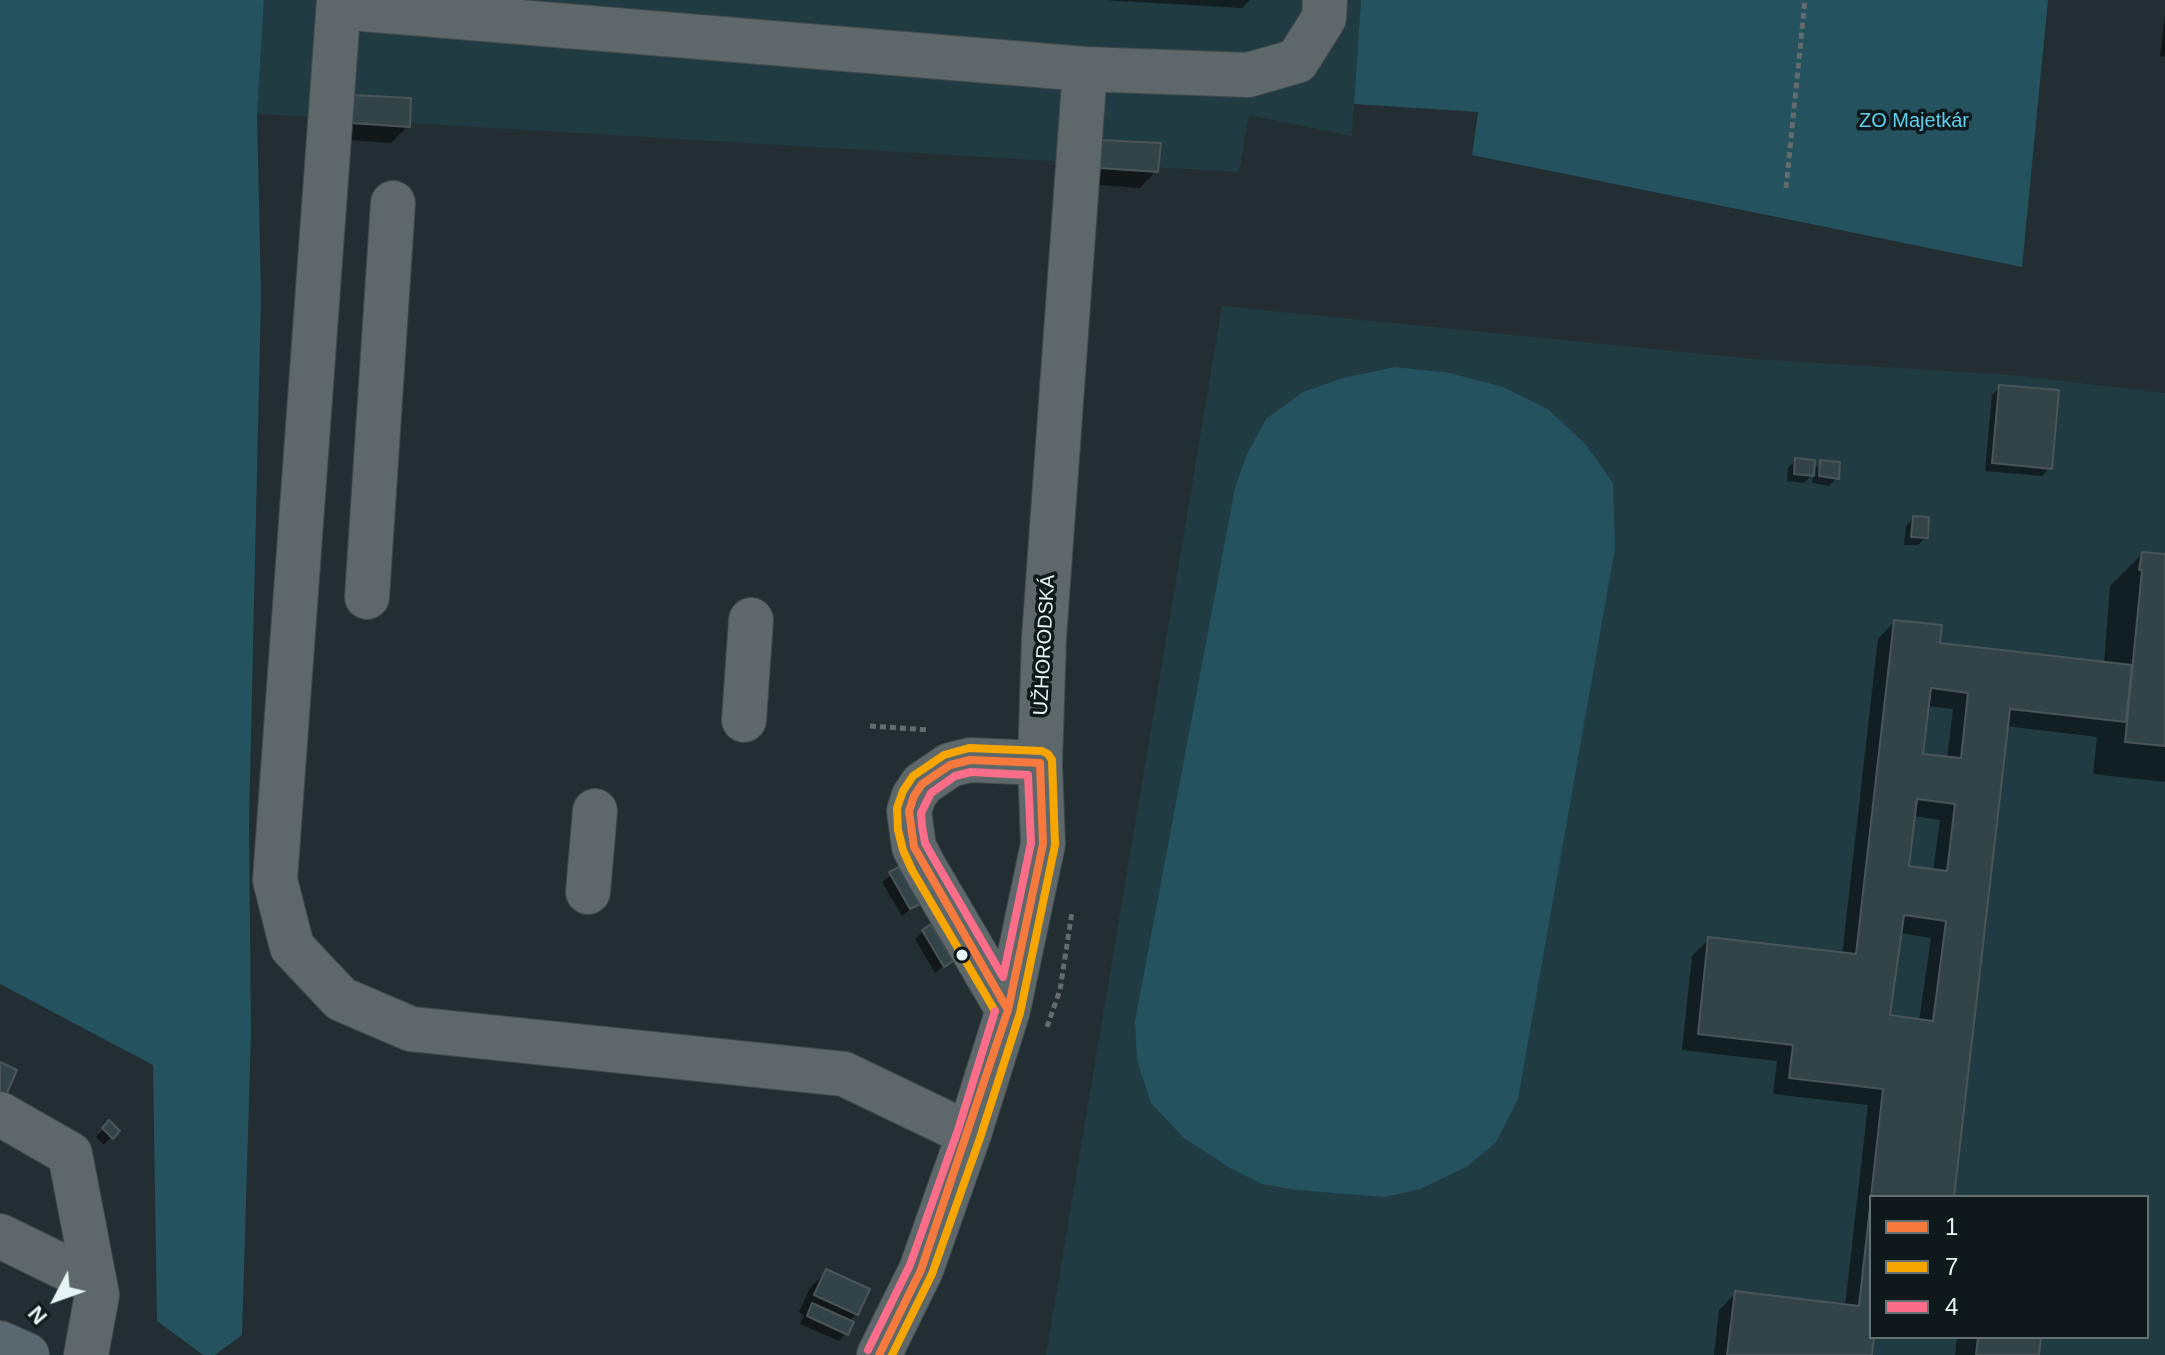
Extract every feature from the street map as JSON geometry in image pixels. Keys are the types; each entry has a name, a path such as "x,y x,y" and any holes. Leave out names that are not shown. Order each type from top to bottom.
{"main road":[{"path":"0,1343 27,1355"}],"lane":[{"path":"969,1134 844,1074 411,1029 341,999 292,947 275,880 339,3 1085,69 1248,75 1297,61 1324,18 1325,0"},
{"name":"UŽHORODSKÁ","path":"879,1355 921,1270 969,1134 1008,1010 1043,844 1040,763 1044,638 1085,69"},
{"path":"367,597 393,203"},
{"path":"744,720 751,620"},
{"path":"1008,1010 914,847 909,811 922,784 950,765 970,760 1040,763"},
{"path":"588,892 595,811"},
{"path":"0,1114 70,1154 97,1295 86,1355"},
{"path":"0,1236 94,1282"}],"path":[{"path":"1786,188 1805,0"}],"shaded area":[{"path":"264,0 1361,0 1352,136 1249,115 1239,172 257,114"},
{"path":"1222,306 1754,359 2012,375 2165,393 2165,1355 1046,1355"}],"green space":[{"path":"0,0 264,0 257,114 261,296 249,823 251,1034 242,1335 215,1355 203,1355 157,1321 153,1065 0,984"},
{"name":"ZO Majetkár","path":"1361,0 2048,0 2022,267 1472,155 1478,112 1354,104"},
{"path":"1395,367 1450,373 1503,387 1548,409 1586,445 1613,483 1615,548 1518,1099 1496,1142 1468,1166 1420,1189 1385,1197 1262,1184 1230,1168 1184,1138 1151,1103 1137,1060 1135,1021 1235,488 1246,456 1266,419 1303,392 1343,378"}],"building":[{"path":"351,95 411,98 410,127 350,123"},
{"path":"1101,140 1161,143 1158,172 1099,168"},
{"path":"1999,385 2059,390 2052,469 1992,463"},
{"path":"1795,458 1815,460 1814,476 1794,474"},
{"path":"1820,460 1840,462 1839,479 1819,476"},
{"path":"1913,516 1929,517 1928,538 1911,537"},
{"path":"2142,552 2165,554 2165,746 2125,742"},
{"path":"1894,620 1942,625 1940,643 2132,665 2126,722 2010,709 1954,1195 1871,1195 1883,1089 1789,1078 1793,1045 1698,1034 1708,937 1856,954","holes":["1931,688 1968,693 1961,758 1923,754","1917,799 1955,804 1947,871 1909,866","1904,915 1946,921 1933,1021 1890,1015"]},
{"path":"899,867 920,904 910,909 889,872"},
{"path":"931,924 953,961 944,967 922,930"},
{"path":"0,1062 17,1070 0,1109"},
{"path":"109,1120 120,1131 113,1139 102,1128"},
{"path":"1869,1216 1869,1339 1874,1339 1872,1355 1727,1355 1735,1291 1859,1306"},
{"path":"826,1269 870,1289 858,1315 814,1295"},
{"path":"812,1303 854,1322 848,1335 807,1316"},
{"path":"1978,1339 2041,1339 2039,1355 1976,1355"}],"transit line":[{"name":"7","path":"995,1011 912,870 898,830 897,808 913,776 944,755 969,748 1042,751 1052,760 1055,845 1020,1013"},
{"name":"1","path":"1008,1010 914,847 909,811 922,784 950,765 970,760 1040,763"},
{"name":"1","path":"879,1355 921,1270 1008,1010 1043,844 1040,763"},
{"name":"4","path":"971,772 1028,775 1031,843 1003,977 925,843 922,826 921,813 931,793 955,776 971,772"},
{"name":"4","path":"868,1350 910,1265 958,1130 995,1011"},
{"name":"7","path":"892,1355 932,1274 1020,1013"}]}
